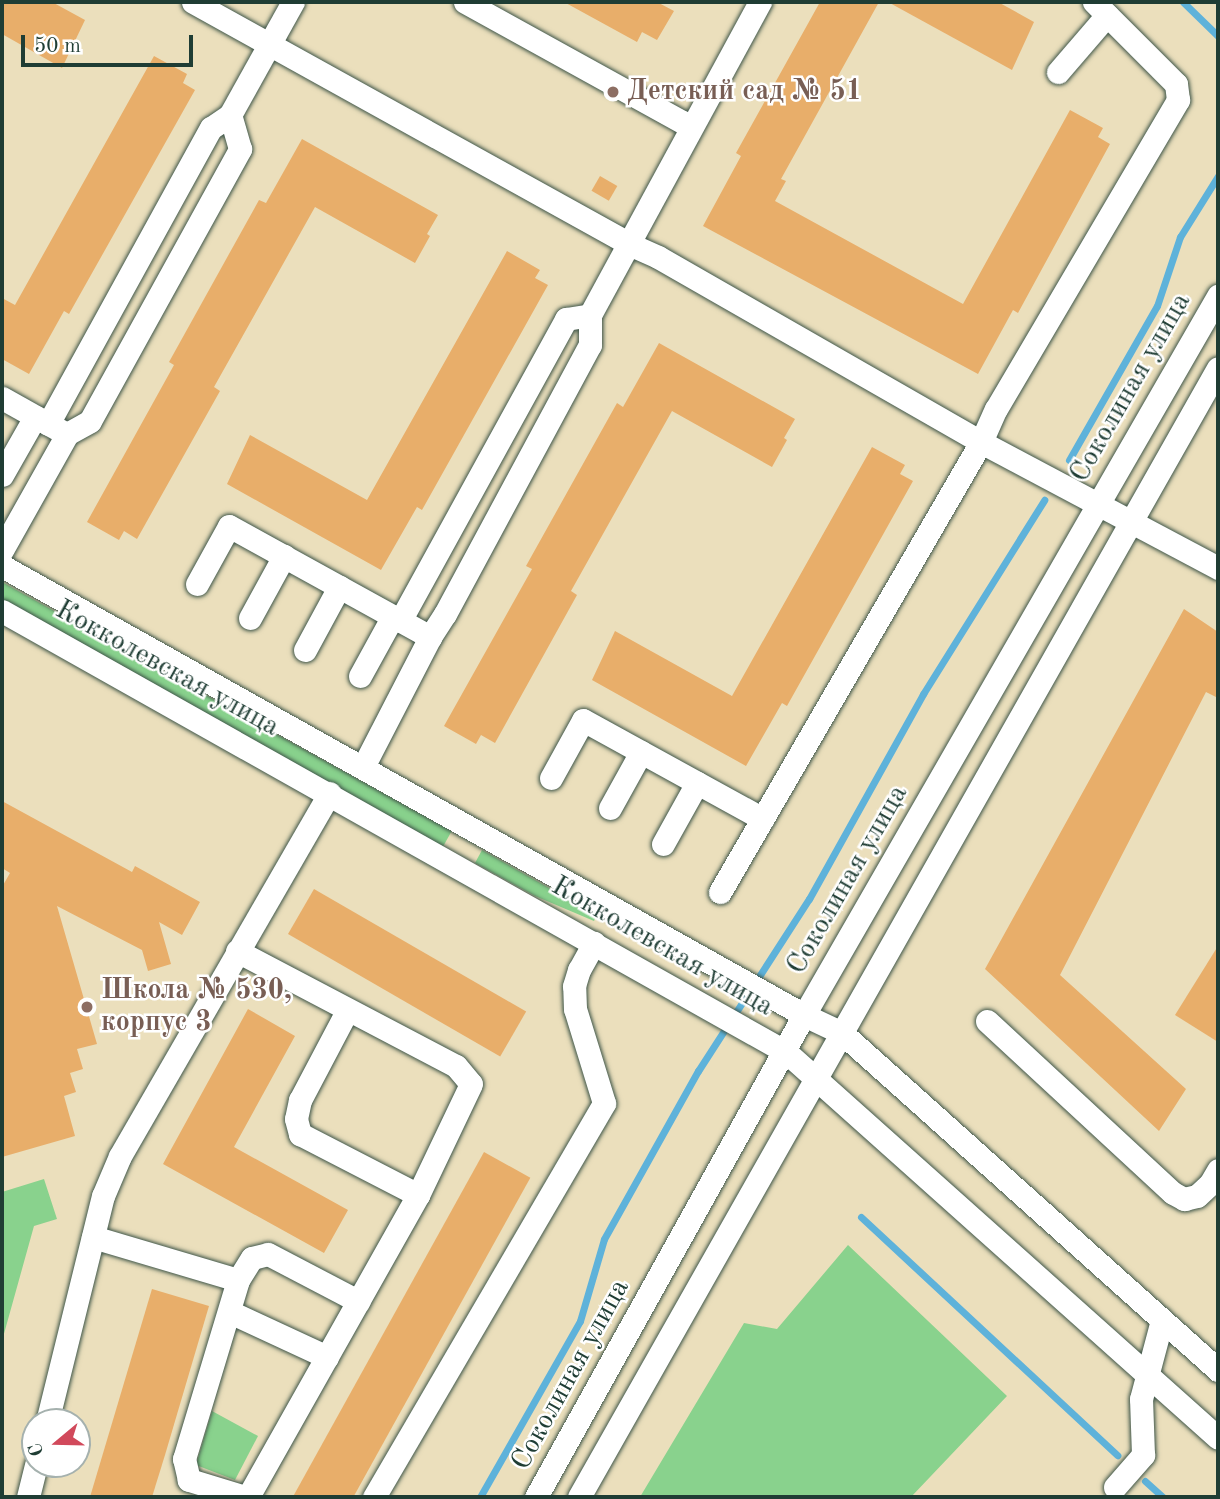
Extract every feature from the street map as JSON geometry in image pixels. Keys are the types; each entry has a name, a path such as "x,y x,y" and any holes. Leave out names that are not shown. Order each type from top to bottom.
{"street":[{"path":"193,2 629,244 658,257 981,442 1218,568"},
{"path":"2,550 50,425 211,128 230,115 293,2"},
{"path":"465,2 691,127"},
{"path":"363,767 430,637 445,614 590,345 590,315 760,2"},
{"path":"720,892 981,442 996,409 1178,100 1176,84 1100,8 1058,72"},
{"path":"2,398 50,425 90,421 240,149 230,115"},
{"name":"Соколиная улица","path":"536,1497 786,1052 804,1015 1218,296"},
{"path":"360,676 397,618 566,319 590,315"},
{"path":"579,1497 1218,368"},
{"path":"2,475 50,425"},
{"path":"197,584 229,526 430,637"},
{"path":"250,618 284,556"},
{"name":"Кокколевская улица","path":"2,566 804,1015 842,1033 1218,1370"},
{"path":"305,650 339,587"},
{"name":"Кокколевская улица","path":"2,611 330,793 786,1052 1218,1438"},
{"path":"551,778 583,720 763,819"},
{"path":"610,808 641,752"},
{"path":"663,844 696,783"},
{"path":"50,1408 103,1196 120,1156 330,793"},
{"path":"455,864 474,829"},
{"path":"374,1497 604,1103 575,998 579,970 594,943"},
{"path":"237,951 456,1066 471,1084 418,1195 327,1356 247,1497 189,1480 184,1460 238,1280 252,1258 268,1254 358,1301"},
{"path":"347,1011 300,1100 296,1119 300,1134 418,1195"},
{"path":"987,1021 1173,1193 1184,1199 1197,1196 1210,1184 1218,1170"},
{"path":"93,1237 238,1280"},
{"path":"230,1312 327,1356"},
{"path":"1115,1487 1143,1455 1141,1399 1162,1320"},
{"path":"28,1497 33,1478"}],"green space":[{"path":"2,582 452,831 443,847 2,603"},
{"path":"482,850 597,915 594,921 535,896 475,863"},
{"path":"44,1179 57,1219 34,1226 2,1341 2,1192"},
{"path":"848,1245 1007,1396 911,1497 640,1497 744,1323 777,1329"},
{"path":"212,1411 258,1436 235,1480 196,1465"}],"building":[{"path":"2,2 52,2 85,20 62,68 2,34"},
{"path":"564,2 657,2 674,11 657,40 642,32 637,42"},
{"path":"820,2 879,2 781,179 786,181 775,201 963,304 1070,110 1103,128 1098,137 1110,144 1018,313 1013,310 978,374 703,226 741,156 736,153"},
{"path":"888,2 998,2 1034,22 1012,70"},
{"path":"154,56 187,74 183,83 195,90 69,314 64,311 29,374 2,359 2,298 15,305"},
{"path":"302,139 438,215 427,234 430,236 415,263 315,207 214,387 220,391 137,539 124,531 119,540 87,522 174,365 169,362 259,200 266,203"},
{"path":"600,176 617,186 609,201 592,191"},
{"path":"507,251 540,270 535,278 548,285 422,510 417,507 381,570 227,484 250,435 367,500"},
{"path":"659,343 795,419 784,438 787,440 772,467 672,411 571,591 577,595 495,743 481,735 476,744 444,726 532,569 526,566 617,403 623,407"},
{"path":"872,447 905,465 900,474 913,481 787,706 782,703 746,766 592,680 615,631 732,696"},
{"path":"1184,609 1218,632 1218,698 1206,692 1060,975 1186,1089 1159,1131 985,969"},
{"path":"2,801 132,872 135,866 200,902 182,935 159,922 171,964 148,971 142,950 57,906 97,1044 77,1049 83,1069 70,1073 76,1092 64,1096 75,1136 2,1157 2,887 10,873 2,868"},
{"path":"314,889 526,1011 500,1057 288,934"},
{"path":"1218,946 1218,1042 1175,1015"},
{"path":"248,1009 295,1036 234,1147 348,1210 324,1253 163,1164"},
{"path":"484,1152 530,1178 353,1497 293,1497"},
{"path":"152,1289 209,1306 165,1455 152,1497 90,1497"}],"waterway":[{"path":"1183,2 1218,36"},
{"path":"1069,460 1157,306 1180,237 1218,176"},
{"path":"480,1497 580,1321 604,1239 698,1071 809,899 923,694 1044,500"},
{"path":"861,1217 1117,1455"},
{"path":"1145,1481 1163,1497"}],"place":[{"name":"Детский сад № 51","path":"613,92"},
{"name":"Школа № 530, корпус 3","path":"87,1007"}]}
